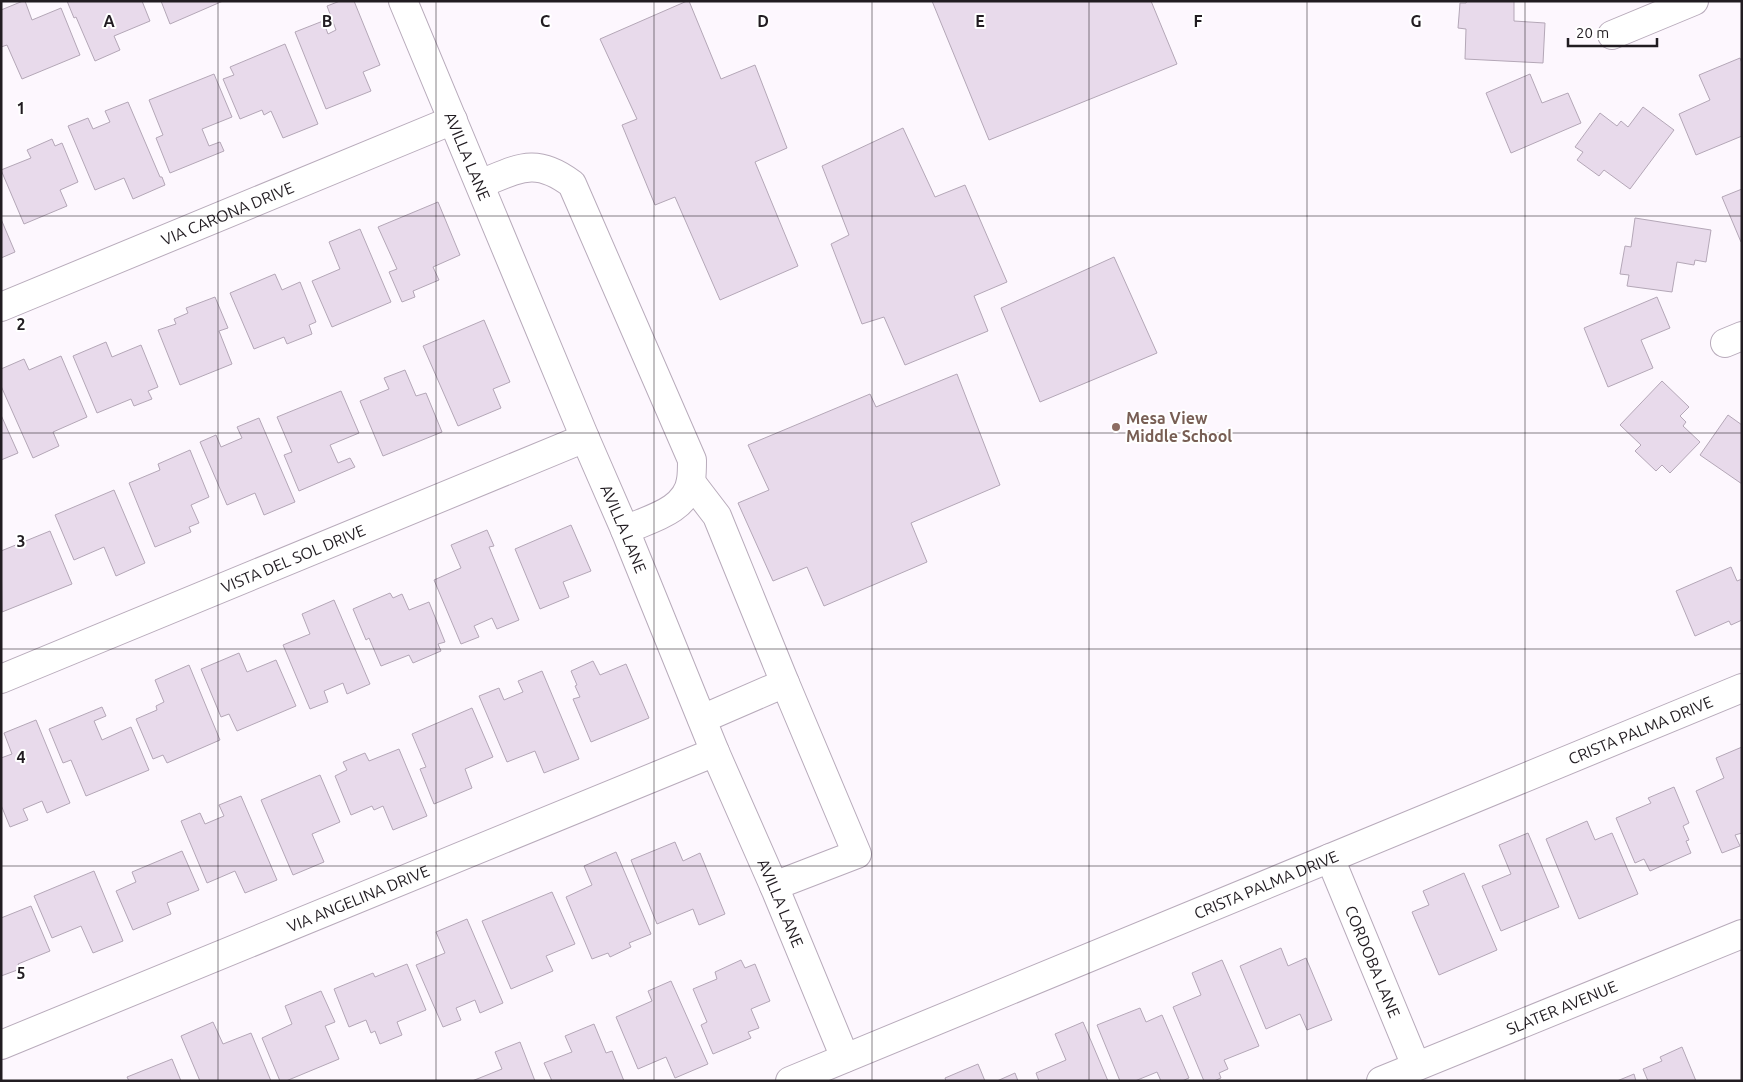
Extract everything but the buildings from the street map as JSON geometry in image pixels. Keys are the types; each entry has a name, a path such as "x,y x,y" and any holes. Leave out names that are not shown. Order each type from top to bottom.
{"street":[{"name":"AVILLA LANE","path":"403,1 625,530 715,752 774,886 845,1058"},
{"path":"1612,35 1694,1"},
{"name":"VIA CARONA DRIVE","path":"1,307 453,120"},
{"path":"480,184 514,170 538,166 558,174 572,184 692,460 691,482 684,497 672,510 625,530"},
{"name":"VISTA DEL SOL DRIVE","path":"1,679 585,438"},
{"path":"691,482 718,516 785,683 857,854 774,886"},
{"path":"702,719 785,683"},
{"name":"CRISTA PALMA DRIVE","path":"790,1081 1742,688"},
{"name":"VIA ANGELINA DRIVE","path":"1,1045 715,752"},
{"name":"CORDOBA LANE","path":"1330,858 1416,1066"},
{"name":"SLATER AVENUE","path":"1381,1081 1742,934"}],"place":[{"name":"Mesa View Middle School","path":"1116,427"}]}
